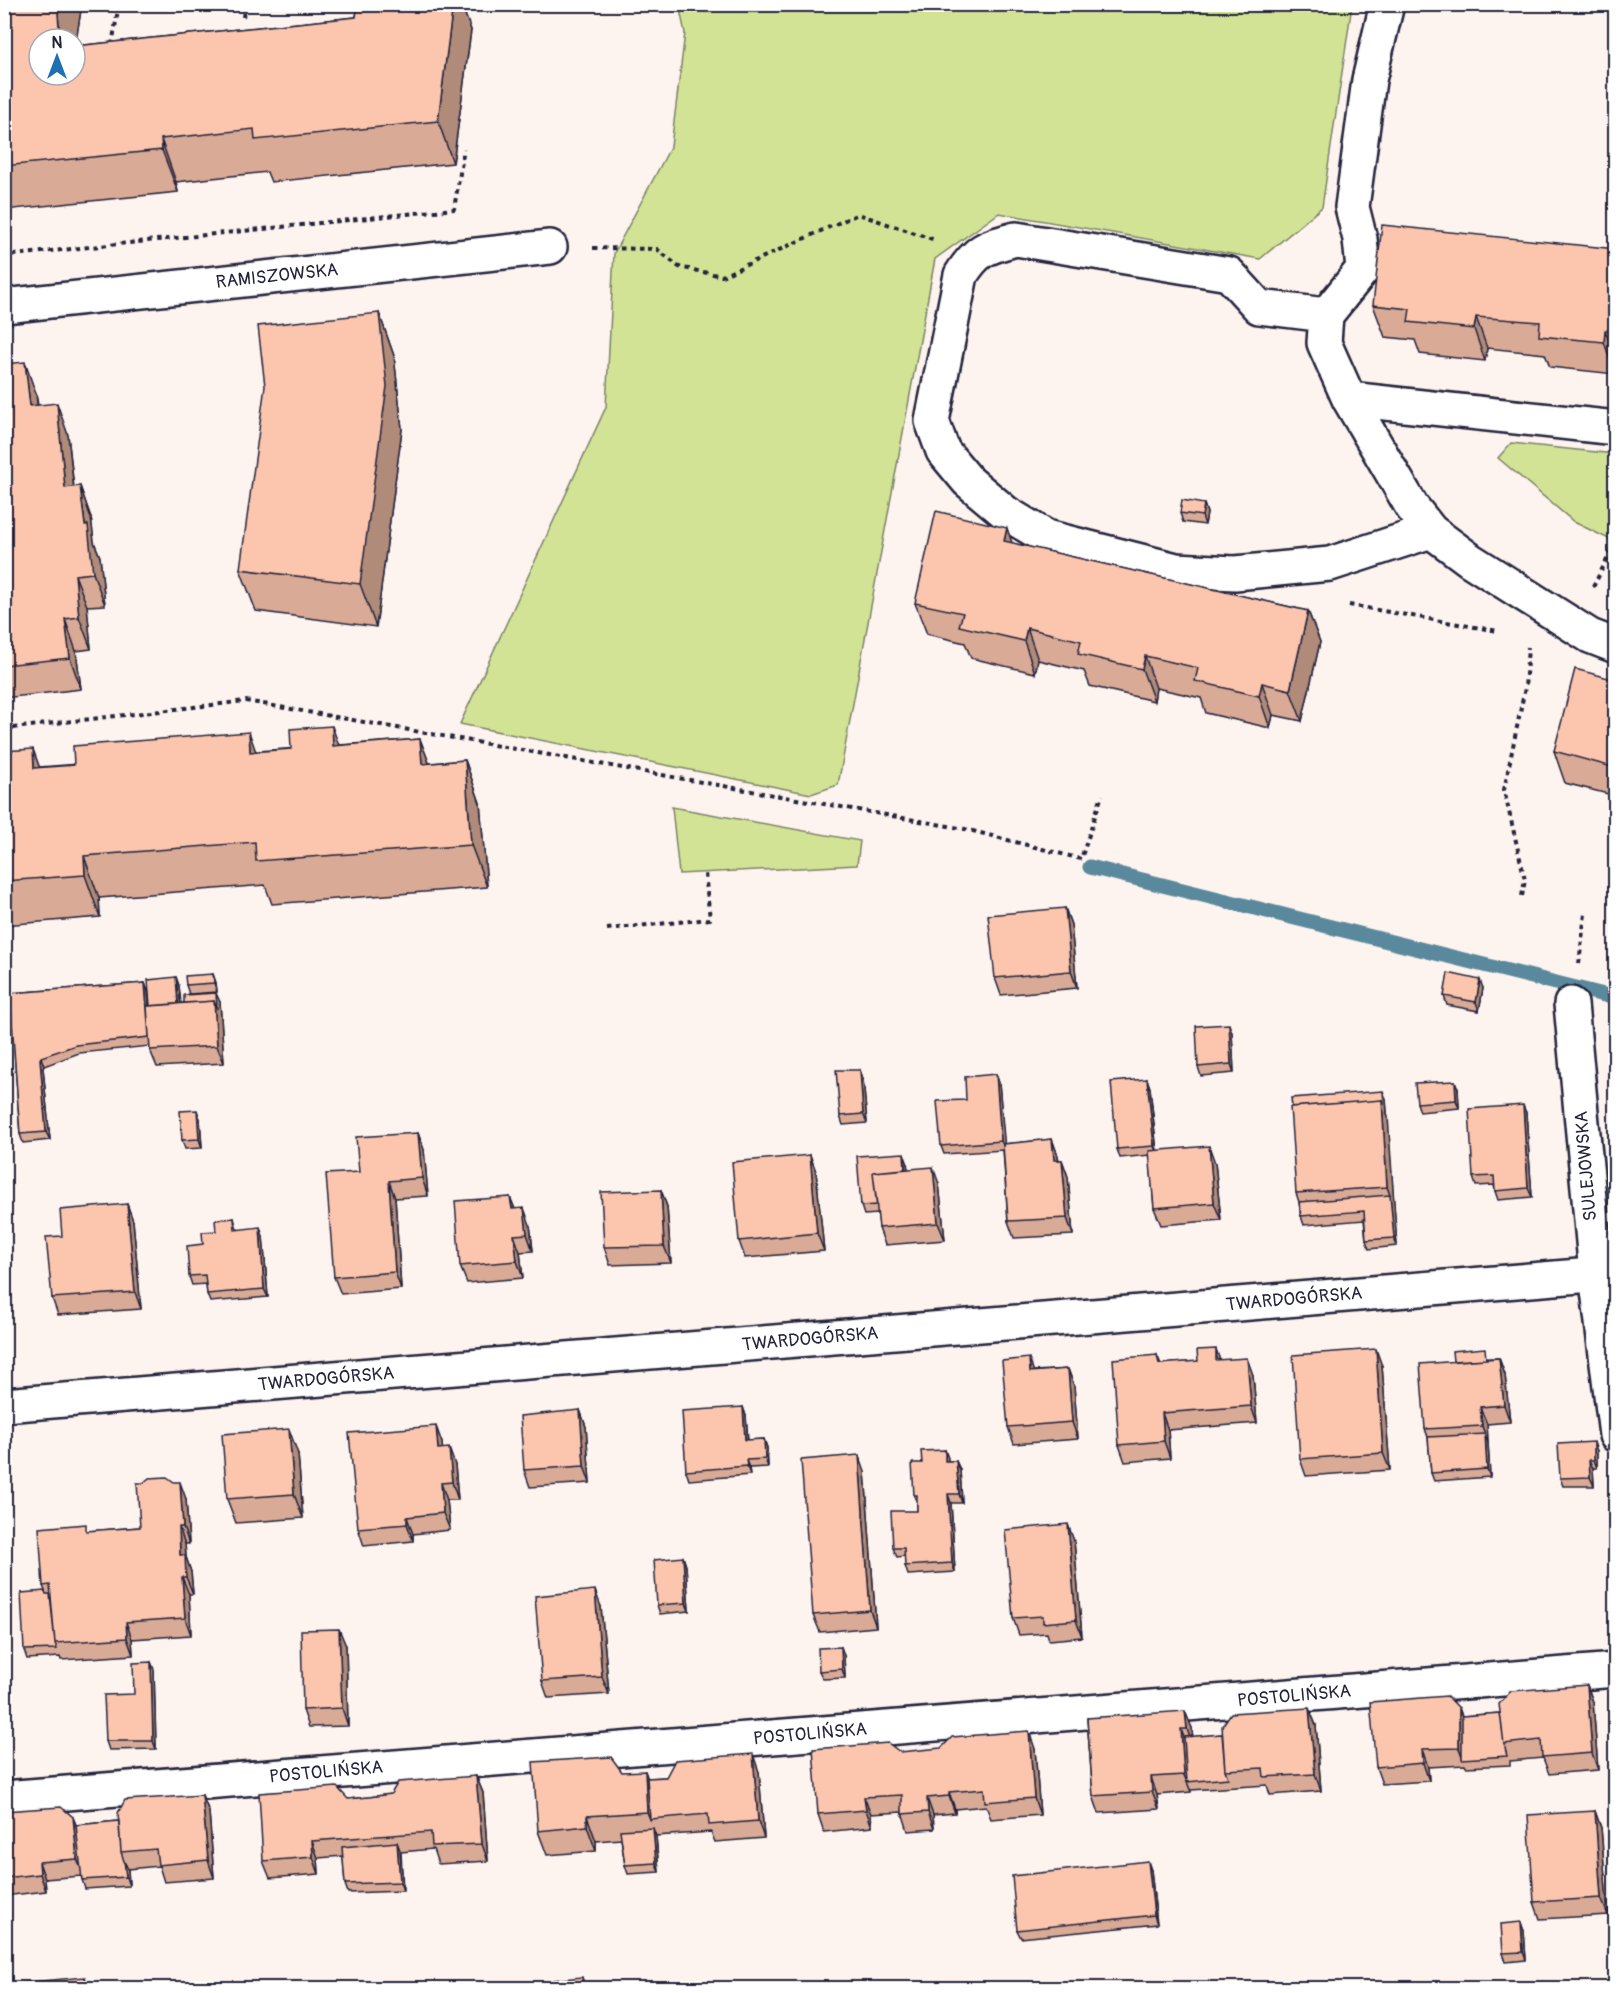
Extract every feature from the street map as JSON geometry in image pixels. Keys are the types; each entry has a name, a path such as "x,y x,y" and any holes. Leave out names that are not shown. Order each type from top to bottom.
{"street":[{"path":"1387,4 1369,80 1352,207 1360,239 1363,269 1326,315 1324,343 1349,399 1412,507 1431,531 1470,560 1590,636 1616,646"},
{"path":"1326,315 1259,307 1229,274 1016,239 987,246 969,262 961,275 932,421 943,451 968,481 1006,513 1046,537 1176,570 1235,573 1330,564 1431,531"},
{"name":"RAMISZOWSKA","path":"4,306 550,247"},
{"path":"1349,399 1616,428"},
{"name":"SULEJOWSKA","path":"1571,1004 1606,1273 1616,1435"},
{"name":"TWARDOGÓRSKA","path":"4,1405 1606,1273"},
{"name":"POSTOLIŃSKA","path":"4,1798 1616,1670"}],"path":[{"path":"111,48 119,4"},
{"path":"243,17 245,4"},
{"path":"4,256 454,209 464,150"},
{"path":"550,247 657,249 679,267 722,276 858,214 979,254"},
{"path":"1574,625 1616,542"},
{"path":"1342,604 1528,636"},
{"path":"1522,896 1526,880 1504,790 1525,688 1529,624 1539,604"},
{"path":"4,729 246,701 965,829 1080,860 1102,795"},
{"path":"607,929 710,919 705,873"},
{"path":"1580,960 1585,914"}],"green space":[{"path":"679,5 1352,5 1322,207 1260,259 999,213 935,259 838,785 811,794 460,724 606,407 614,253 671,146 685,33"},
{"path":"1511,443 1615,454 1615,542 1574,522 1498,458"},
{"path":"672,807 860,841 857,865 679,874"}],"building":[{"path":"4,4 60,4 59,27 27,27 27,87 87,87 87,45 356,17 358,4 453,4 438,121 255,140 254,129 161,139 162,150 4,166"},
{"path":"1382,225 1616,249 1616,331 1605,330 1604,342 1539,336 1540,322 1476,317 1474,329 1408,322 1410,309 1373,305"},
{"path":"379,313 387,386 360,584 240,569 265,386 258,326"},
{"path":"25,362 30,406 57,403 65,488 80,486 85,525 88,525 93,573 75,575 79,617 65,619 70,658 4,665 4,364"},
{"path":"1182,500 1204,504 1202,516 1180,513"},
{"path":"936,511 1007,528 1004,541 1308,611 1290,690 1262,683 1259,696 1195,681 1198,668 1145,656 1142,669 1078,654 1081,641 1027,628 1024,641 959,626 963,613 915,603"},
{"path":"1575,669 1616,680 1616,768 1554,751"},
{"path":"332,726 333,746 420,739 422,764 465,760 471,845 256,861 255,842 84,856 85,875 4,881 4,751 33,749 34,768 74,765 73,746 249,732 250,752 291,749 290,729"},
{"path":"1065,908 1071,971 995,978 988,915"},
{"path":"1448,973 1480,980 1476,1002 1444,996"},
{"path":"213,974 214,983 186,985 185,976"},
{"path":"176,977 178,1004 150,1006 148,980"},
{"path":"145,983 149,1037 76,1045 41,1057 46,1132 20,1134 10,993"},
{"path":"216,993 217,1009 214,1001 184,1003 184,995"},
{"path":"214,1001 217,1046 150,1050 147,1006"},
{"path":"1229,1024 1231,1064 1198,1067 1196,1026"},
{"path":"1611,1026 1616,1026 1616,1083 1612,1083"},
{"path":"836,1070 860,1070 863,1114 840,1116"},
{"path":"996,1074 1001,1141 941,1146 937,1101 966,1100 965,1077"},
{"path":"1147,1079 1154,1146 1117,1149 1111,1082"},
{"path":"1455,1081 1456,1100 1417,1103 1415,1083"},
{"path":"1383,1091 1384,1105 1382,1100 1292,1107 1291,1098"},
{"path":"1382,1100 1387,1187 1296,1193 1290,1107"},
{"path":"1523,1105 1528,1188 1495,1191 1494,1176 1473,1177 1469,1109"},
{"path":"197,1110 199,1139 182,1140 180,1111"},
{"path":"418,1133 422,1178 389,1181 395,1272 334,1277 326,1174 359,1172 356,1137"},
{"path":"1052,1139 1054,1160 1062,1160 1067,1218 1008,1221 1003,1144"},
{"path":"1209,1146 1214,1203 1154,1208 1149,1151"},
{"path":"904,1153 905,1169 873,1172 877,1205 861,1206 857,1156"},
{"path":"810,1155 817,1233 739,1241 732,1162"},
{"path":"933,1167 938,1223 879,1228 873,1172"},
{"path":"661,1190 664,1246 604,1247 601,1192"},
{"path":"1390,1195 1394,1238 1366,1240 1364,1211 1301,1216 1299,1202"},
{"path":"510,1197 512,1209 524,1208 527,1234 514,1235 517,1261 460,1266 455,1201"},
{"path":"127,1204 135,1292 52,1298 46,1237 62,1236 60,1210"},
{"path":"234,1218 235,1230 260,1227 264,1289 207,1294 205,1275 189,1276 187,1246 203,1244 202,1232 216,1231 215,1220"},
{"path":"1485,1348 1486,1359 1453,1361 1452,1351"},
{"path":"1216,1349 1216,1360 1247,1358 1251,1406 1162,1413 1164,1441 1119,1445 1113,1359 1157,1355 1159,1364 1198,1361 1197,1350"},
{"path":"1376,1349 1383,1453 1300,1459 1293,1355"},
{"path":"1029,1358 1030,1372 1068,1369 1072,1422 1008,1427 1002,1361"},
{"path":"1499,1358 1504,1405 1480,1407 1482,1426 1425,1429 1420,1364"},
{"path":"743,1407 745,1440 764,1439 765,1459 746,1460 747,1466 686,1471 682,1411"},
{"path":"580,1410 584,1466 524,1470 520,1416"},
{"path":"436,1426 438,1449 449,1448 452,1482 441,1483 443,1513 407,1517 407,1524 358,1528 349,1433"},
{"path":"289,1429 294,1494 227,1499 222,1434"},
{"path":"1485,1434 1487,1469 1431,1473 1428,1437"},
{"path":"1594,1442 1594,1460 1589,1460 1590,1477 1560,1478 1558,1444"},
{"path":"945,1450 945,1461 956,1461 959,1494 948,1494 952,1563 905,1566 904,1548 893,1548 891,1511 917,1511 912,1463 922,1463 921,1451"},
{"path":"859,1455 870,1610 813,1615 801,1460"},
{"path":"167,1477 174,1482 180,1482 183,1527 179,1527 180,1555 185,1555 186,1577 182,1577 185,1618 126,1622 127,1638 55,1643 50,1585 43,1586 39,1528 86,1524 86,1531 140,1527 137,1483 143,1483 149,1478"},
{"path":"1068,1524 1076,1620 1043,1623 1043,1616 1013,1618 1005,1530"},
{"path":"683,1557 686,1603 657,1605 654,1560"},
{"path":"595,1590 602,1677 542,1681 535,1596"},
{"path":"45,1591 46,1594 50,1594 57,1649 24,1650 21,1593"},
{"path":"339,1629 342,1708 303,1710 301,1630"},
{"path":"841,1647 842,1669 819,1671 818,1648"},
{"path":"151,1662 153,1741 106,1741 104,1695 134,1694 133,1663"},
{"path":"1587,1685 1592,1753 1542,1757 1541,1740 1504,1744 1499,1704 1511,1691"},
{"path":"1447,1696 1459,1708 1459,1748 1422,1749 1423,1763 1376,1767 1370,1702"},
{"path":"1309,1708 1315,1774 1264,1777 1263,1768 1225,1770 1222,1726 1231,1713"},
{"path":"1185,1711 1187,1729 1181,1729 1184,1775 1151,1777 1152,1792 1093,1796 1087,1718"},
{"path":"1500,1713 1507,1756 1462,1759 1462,1716"},
{"path":"1029,1731 1034,1798 985,1802 984,1789 949,1792 949,1796 927,1798 928,1812 902,1814 902,1795 864,1797 866,1810 818,1814 813,1749 888,1743 900,1752 941,1748 952,1737"},
{"path":"1222,1734 1225,1770 1228,1778 1187,1782 1184,1737"},
{"path":"753,1754 758,1821 709,1825 708,1814 650,1819 647,1778 666,1777 675,1760"},
{"path":"611,1757 622,1772 645,1771 647,1812 587,1816 587,1826 538,1831 533,1762"},
{"path":"476,1776 482,1844 432,1846 431,1832 312,1841 313,1857 263,1861 259,1793 337,1787 348,1799 391,1794 398,1782"},
{"path":"202,1795 208,1860 158,1865 156,1849 121,1852 118,1813 125,1800"},
{"path":"61,1807 73,1817 77,1859 39,1862 40,1874 4,1878 4,1811"},
{"path":"1595,1811 1601,1898 1534,1902 1528,1815"},
{"path":"119,1821 121,1852 126,1877 82,1880 76,1825"},
{"path":"653,1828 656,1863 625,1865 620,1830"},
{"path":"397,1842 400,1882 345,1884 342,1847"},
{"path":"1148,1861 1154,1915 1017,1930 1012,1876"},
{"path":"1521,1922 1523,1952 1503,1953 1501,1924"},
{"path":"85,1977 86,1989 21,1989 20,1983"},
{"path":"582,1977 583,1989 554,1989 553,1980"}],"waterway":[{"path":"1090,867 1616,998"}]}
